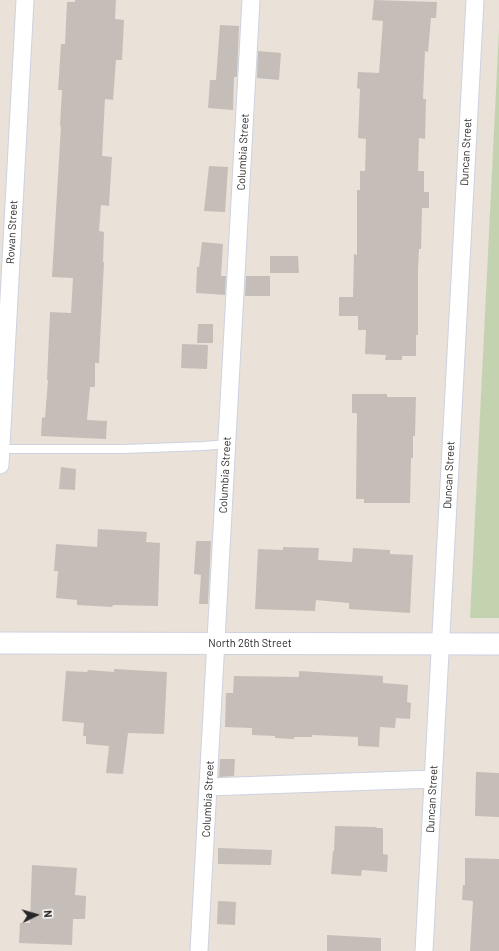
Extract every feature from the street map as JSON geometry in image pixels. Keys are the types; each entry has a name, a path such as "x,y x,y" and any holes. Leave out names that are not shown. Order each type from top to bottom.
{"street":[{"name":"Rowan Street","path":"0,457 25,0"},
{"name":"Columbia Street","path":"199,951 251,0"},
{"name":"Duncan Street","path":"424,951 475,0"},
{"name":"North 26th Street","path":"0,643 499,644"},
{"path":"208,787 433,779"}],"lane":[{"path":"0,457 227,444"}],"green space":[{"path":"499,30 499,618 470,618"}],"building":[{"path":"75,0 116,0 115,19 124,20 122,60 116,60 113,100 105,99 102,156 112,157 109,206 101,205 99,231 104,232 104,262 99,363 95,363 95,387 90,387 87,420 107,421 106,439 41,436 42,417 45,418 48,380 50,312 71,313 73,278 52,277 61,126 62,90 58,90 61,44 65,44 67,2 75,2"},
{"path":"374,0 437,2 436,18 431,18 428,52 425,51 423,99 426,99 425,139 419,138 418,171 424,171 424,192 429,192 429,208 422,208 421,249 419,249 418,270 418,335 416,335 416,356 402,356 402,360 385,360 386,355 365,354 366,330 358,330 358,316 339,316 339,297 353,297 354,254 357,255 357,190 360,190 360,171 365,171 366,139 358,138 360,89 357,88 358,72 379,73 383,21 372,20"},
{"path":"220,25 239,26 237,77 234,77 233,110 208,108 210,80 216,80"},
{"path":"258,51 281,53 279,80 257,78"},
{"path":"209,166 228,167 225,212 204,211"},
{"path":"202,242 223,244 221,276 226,276 225,295 196,293 197,267 199,267"},
{"path":"270,256 298,256 299,273 270,273"},
{"path":"246,276 270,276 270,296 245,296"},
{"path":"198,324 213,324 213,343 197,343"},
{"path":"182,344 208,345 207,369 181,368"},
{"path":"352,394 387,394 387,397 416,397 415,436 413,436 413,458 411,458 410,503 364,503 364,499 356,499 357,413 352,413"},
{"path":"61,467 76,469 75,490 59,489"},
{"path":"98,529 147,532 146,542 160,543 158,606 113,605 112,607 77,605 77,600 56,598 58,571 54,571 56,544 97,547"},
{"path":"196,541 211,541 208,604 199,604 201,575 194,574"},
{"path":"283,547 319,548 318,560 352,562 353,548 390,550 390,554 413,555 410,613 349,609 349,603 316,600 315,611 255,609 258,549 283,550"},
{"path":"114,669 167,672 164,734 128,733 123,774 106,773 109,746 86,744 86,736 83,736 84,723 62,721 66,671 87,672 88,670 114,672"},
{"path":"299,671 383,676 383,683 408,685 407,702 411,703 410,719 396,718 395,728 380,727 379,747 358,746 358,737 312,735 312,737 294,737 294,739 275,738 275,736 252,735 252,728 225,727 226,693 233,693 234,676 299,677"},
{"path":"220,759 235,759 234,776 219,777"},
{"path":"476,772 499,773 499,817 475,816"},
{"path":"335,826 383,828 383,854 388,855 387,872 362,870 361,876 331,874"},
{"path":"218,848 272,850 271,865 218,864"},
{"path":"465,858 499,859 499,951 470,951 473,901 462,900 463,885 465,885"},
{"path":"32,865 77,868 75,895 86,896 85,919 73,919 72,945 19,943 20,923 30,923"},
{"path":"218,901 236,902 235,925 217,924"},
{"path":"327,935 381,938 381,951 327,951"}]}
